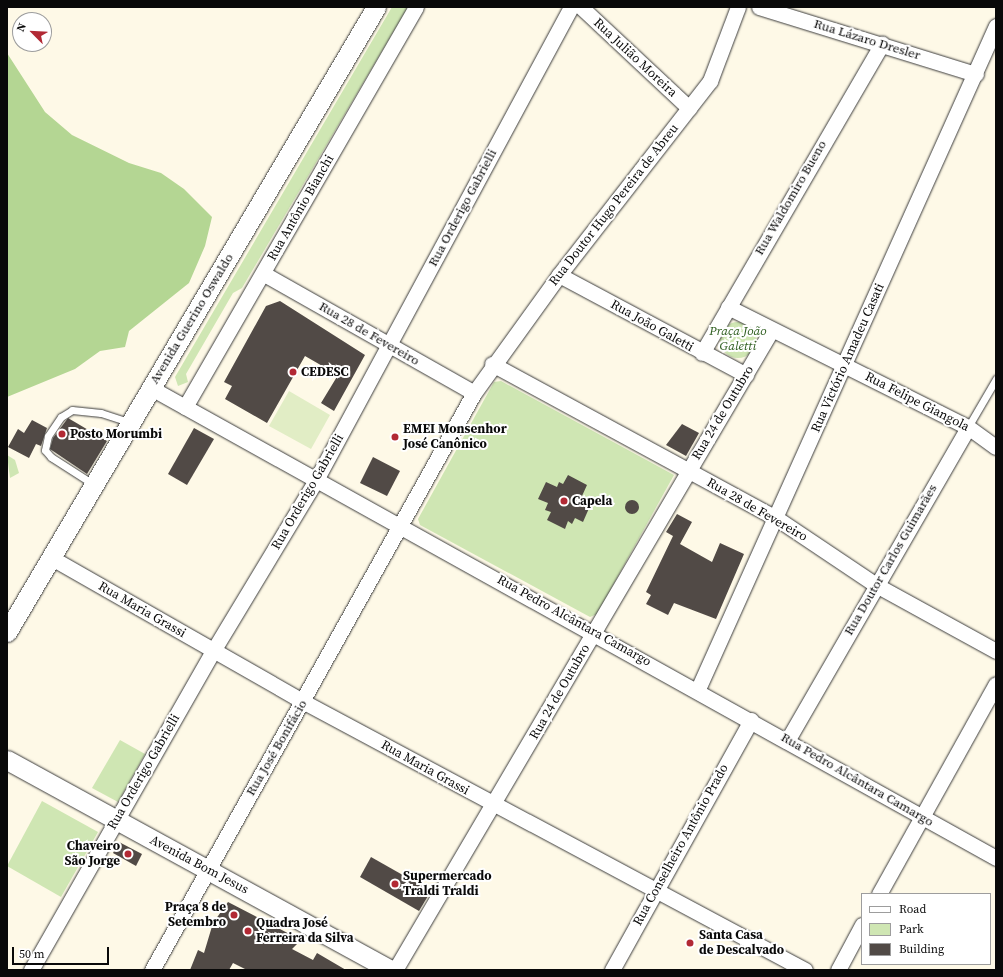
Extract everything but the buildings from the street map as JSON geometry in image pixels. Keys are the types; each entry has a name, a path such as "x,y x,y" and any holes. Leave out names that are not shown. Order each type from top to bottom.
{"street":[{"name":"Avenida Guerino Oswaldo","path":"7,632 376,7"},
{"name":"Rua Antônio Bianchi","path":"185,407 264,274 416,7"},
{"name":"Rua Orderigo Gabrielli","path":"31,970 213,651 316,480 390,346 571,7"},
{"name":"Rua Julião Moreira","path":"581,7 689,108"},
{"name":"Rua Doutor Hugo Pereira de Abreu","path":"474,393 492,364 559,275 710,81 738,7"},
{"name":"Rua Lázaro Dresler","path":"758,7 976,74"},
{"name":"Rua Victório Amadeu Casati","path":"698,689 976,74 996,26"},
{"name":"Rua Waldomiro Bueno","path":"702,353 882,44"},
{"name":"Rua 28 de Fevereiro","path":"264,274 474,393"},
{"name":"Rua João Galetti","path":"559,275 702,353 746,375"},
{"name":"Rua Felipe Giangola","path":"728,307 771,331 845,365 968,427 996,447"},
{"name":"Rua 24 de Outubro","path":"395,970 494,805 771,331"},
{"name":"Rua 28 de Fevereiro","path":"492,364 776,518 876,585 996,651"},
{"name":"Rua Pedro Alcântara Camargo","path":"151,388 698,689 920,817 996,858"},
{"name":"Rua José Bonifácio","path":"152,970 304,702 474,393"},
{"name":"Rua Doutor Carlos Guimarães","path":"787,741 968,427"},
{"name":"Rua Maria Grassi","path":"50,557 304,702 494,805 805,970"},
{"path":"880,893 920,817 996,684"},
{"name":"Rua Conselheiro Antônio Prado","path":"612,970 750,720"},
{"name":"Avenida Bom Jesus","path":"7,760 391,970"},
{"path":"838,970 861,927"}],"lane":[{"name":"Rua Doutor Carlos Guimarães","path":"968,427 996,379"},
{"path":"93,484 45,450 53,428 72,410 101,413 130,423"}],"green space":[{"path":"392,7 408,7 242,288 233,293 186,374 188,382 178,386 175,377"},
{"path":"7,53 45,112 72,135 129,163 161,173 184,189 212,217 205,246 189,283 129,331 125,347 100,351 75,369 7,397"},
{"name":"Praça João Galetti","path":"738,322 748,325 753,330 756,340 753,350 748,355 738,358 728,355 723,350 720,340 723,330 728,325"},
{"path":"501,381 674,475 597,614 590,617 420,525 418,519 494,382"},
{"path":"289,391 330,415 311,449 269,426"},
{"path":"7,455 15,460 19,473 10,478"},
{"path":"120,740 145,754 118,802 92,788"},
{"path":"42,801 98,832 61,897 7,866"}],"place":[{"name":"CEDESC","path":"293,372"},
{"name":"Posto Morumbi","path":"62,434"},
{"name":"EMEI Monsenhor José Canônico","path":"395,437"},
{"name":"Capela","path":"564,501"},
{"name":"Chaveiro São Jorge","path":"128,854"},
{"name":"Supermercado Traldi Traldi","path":"395,884"},
{"name":"Praça 8 de Setembro","path":"234,915"},
{"name":"Quadra José Ferreira da Silva","path":"248,931"},
{"name":"Santa Casa de Descalvado","path":"690,943"}]}
